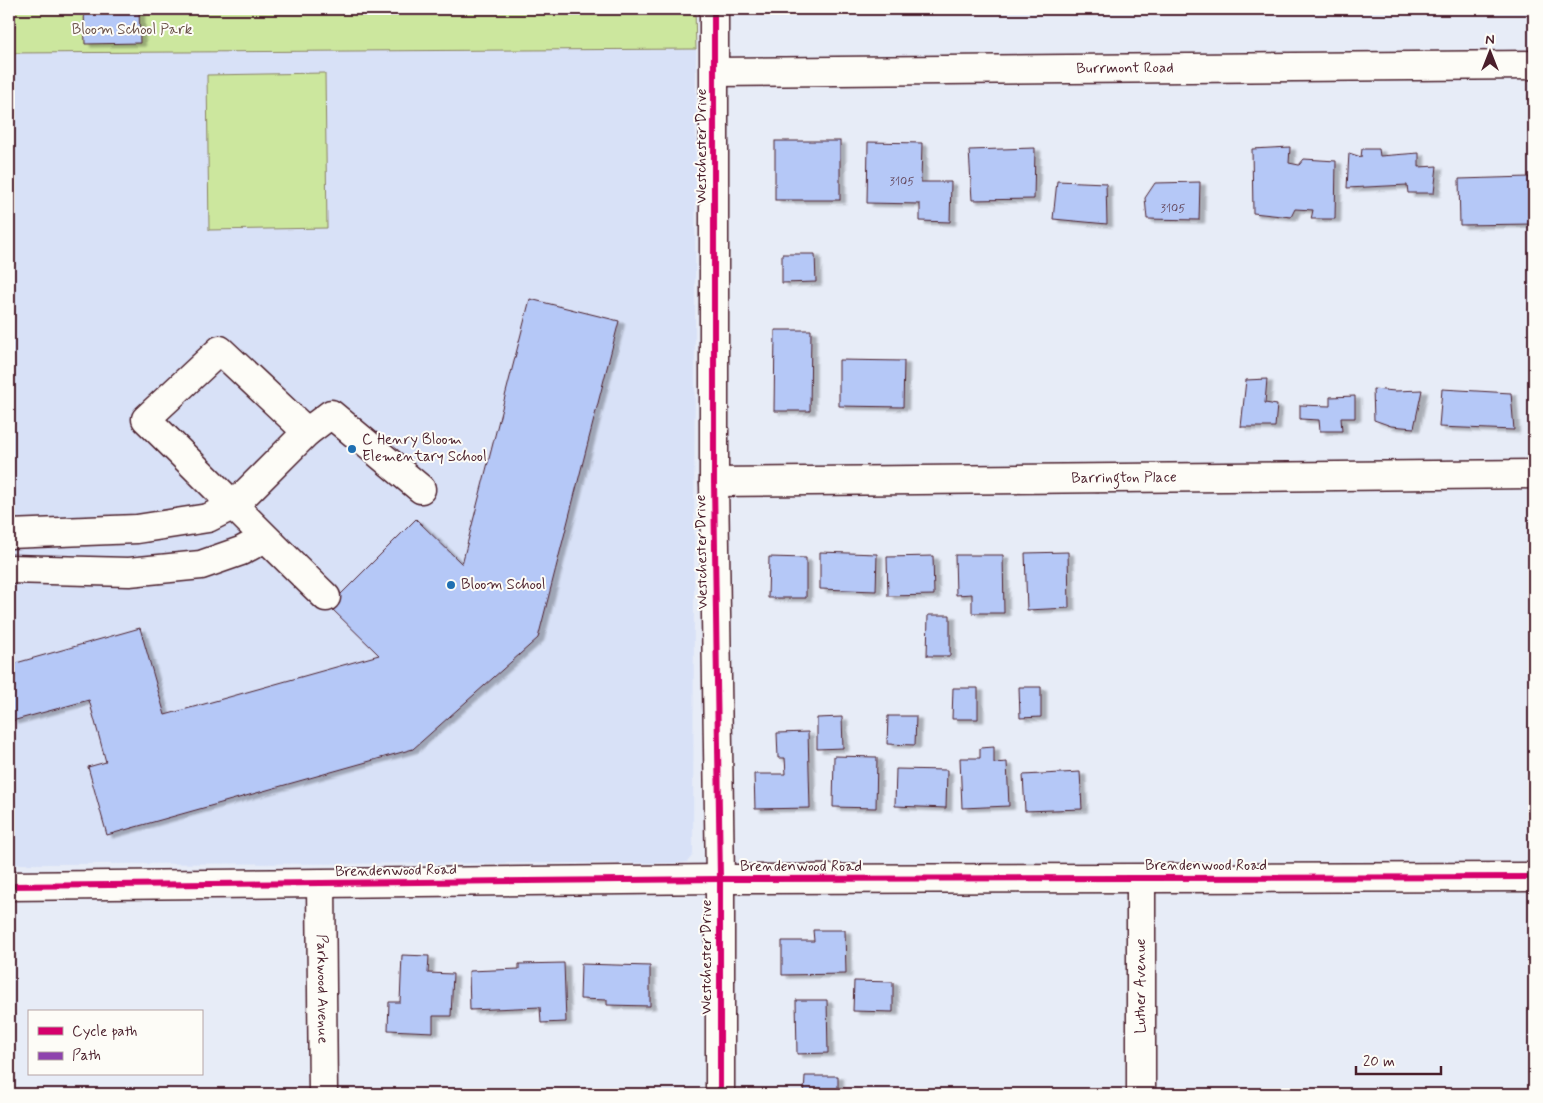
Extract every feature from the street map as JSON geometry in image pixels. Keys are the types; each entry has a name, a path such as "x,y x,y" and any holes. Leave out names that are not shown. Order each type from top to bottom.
{"street":[{"name":"Westchester Drive","path":"714,9 714,482 720,879 720,1094"},
{"name":"Burrmont Road","path":"715,72 1534,65"},
{"path":"306,432 220,350 146,420 326,597"},
{"path":"9,534 137,529 208,518 234,505 306,432 331,414 421,489"},
{"name":"Barrington Place","path":"714,482 1534,474"},
{"path":"9,569 129,572 201,565 240,551 265,538"},
{"name":"Brendenwood Road","path":"9,886 720,879 1534,877"},
{"name":"Luther Avenue","path":"1141,879 1141,1094"},
{"name":"Parkwood Avenue","path":"321,884 323,1094"}],"shaded area":[{"name":"C Henry Bloom Elementary School","path":"696,49 693,855 687,862 677,863 9,864 9,53"}],"green space":[{"name":"Bloom School Park","path":"9,9 695,9 696,49 9,53"},
{"path":"325,73 327,228 209,230 207,75"}],"building":[{"path":"84,9 139,9 140,43 85,44"},
{"path":"775,141 840,141 840,200 775,200"},
{"path":"868,142 922,143 921,182 951,182 950,222 920,221 920,204 867,203"},
{"path":"1290,147 1289,163 1299,165 1304,159 1336,161 1335,219 1311,219 1313,210 1295,209 1291,217 1253,213 1252,149"},
{"path":"1035,148 1034,199 972,200 969,150"},
{"path":"1362,149 1379,149 1380,156 1419,153 1419,167 1437,166 1434,193 1408,193 1407,185 1347,188 1349,153 1361,157"},
{"path":"1529,177 1534,224 1460,225 1459,179"},
{"path":"1057,181 1106,183 1107,224 1053,219"},
{"path":"1200,182 1199,220 1147,219 1145,198 1155,183"},
{"path":"782,254 815,254 816,282 782,283"},
{"name":"Bloom School","path":"530,299 619,321 538,638 413,749 107,835 88,767 106,762 89,700 12,721 9,711 9,665 140,628 165,715 379,655 329,606 416,519 462,564"},
{"path":"775,330 811,330 810,411 774,411"},
{"path":"839,360 904,361 903,407 839,406"},
{"path":"1267,379 1265,403 1277,405 1275,427 1241,427 1246,380"},
{"path":"1373,389 1395,391 1422,390 1414,428 1391,426 1374,420"},
{"path":"1442,389 1511,393 1514,430 1439,427"},
{"path":"1355,396 1355,418 1341,418 1342,431 1320,431 1319,420 1300,419 1300,405 1330,406 1330,397"},
{"path":"820,552 877,554 876,591 820,589"},
{"path":"1068,552 1069,608 1027,610 1025,553"},
{"path":"955,555 1003,555 1004,613 972,613 972,594 956,595"},
{"path":"933,556 934,595 888,596 887,557"},
{"path":"769,557 806,558 806,598 768,598"},
{"path":"928,615 950,615 950,656 927,656"},
{"path":"1019,687 1041,687 1041,717 1020,718"},
{"path":"953,688 978,688 978,719 952,719"},
{"path":"888,716 916,716 915,745 887,744"},
{"path":"842,717 843,748 817,749 817,718"},
{"path":"808,732 810,808 755,809 754,774 786,774 785,758 778,758 777,733"},
{"path":"994,747 994,763 1007,762 1009,806 962,808 960,758 980,758 980,748"},
{"path":"834,756 877,757 876,808 833,807"},
{"path":"896,769 947,770 946,808 895,806"},
{"path":"1080,772 1082,809 1025,811 1023,775"},
{"path":"813,930 845,930 846,974 782,975 782,941 814,941"},
{"path":"402,955 429,956 428,973 453,974 451,1016 433,1016 433,1032 388,1030 389,1002 400,1002"},
{"path":"564,963 566,1022 541,1023 540,1007 470,1010 469,971 519,969 519,964"},
{"path":"581,964 650,966 650,1006 607,1005 607,1000 580,999"},
{"path":"854,981 893,982 893,1012 853,1011"},
{"path":"796,1000 827,1000 828,1053 797,1054"},
{"path":"805,1076 838,1076 838,1094 804,1094"}],"marked path":[{"path":"9,43 13,22 12,9"}],"cycle path":[{"path":"714,9 714,482 720,879 720,1094"},
{"path":"9,886 720,879 1534,877"}],"place":[{"name":"C Henry Bloom Elementary School","path":"352,449"},
{"name":"Bloom School","path":"451,585"}]}
